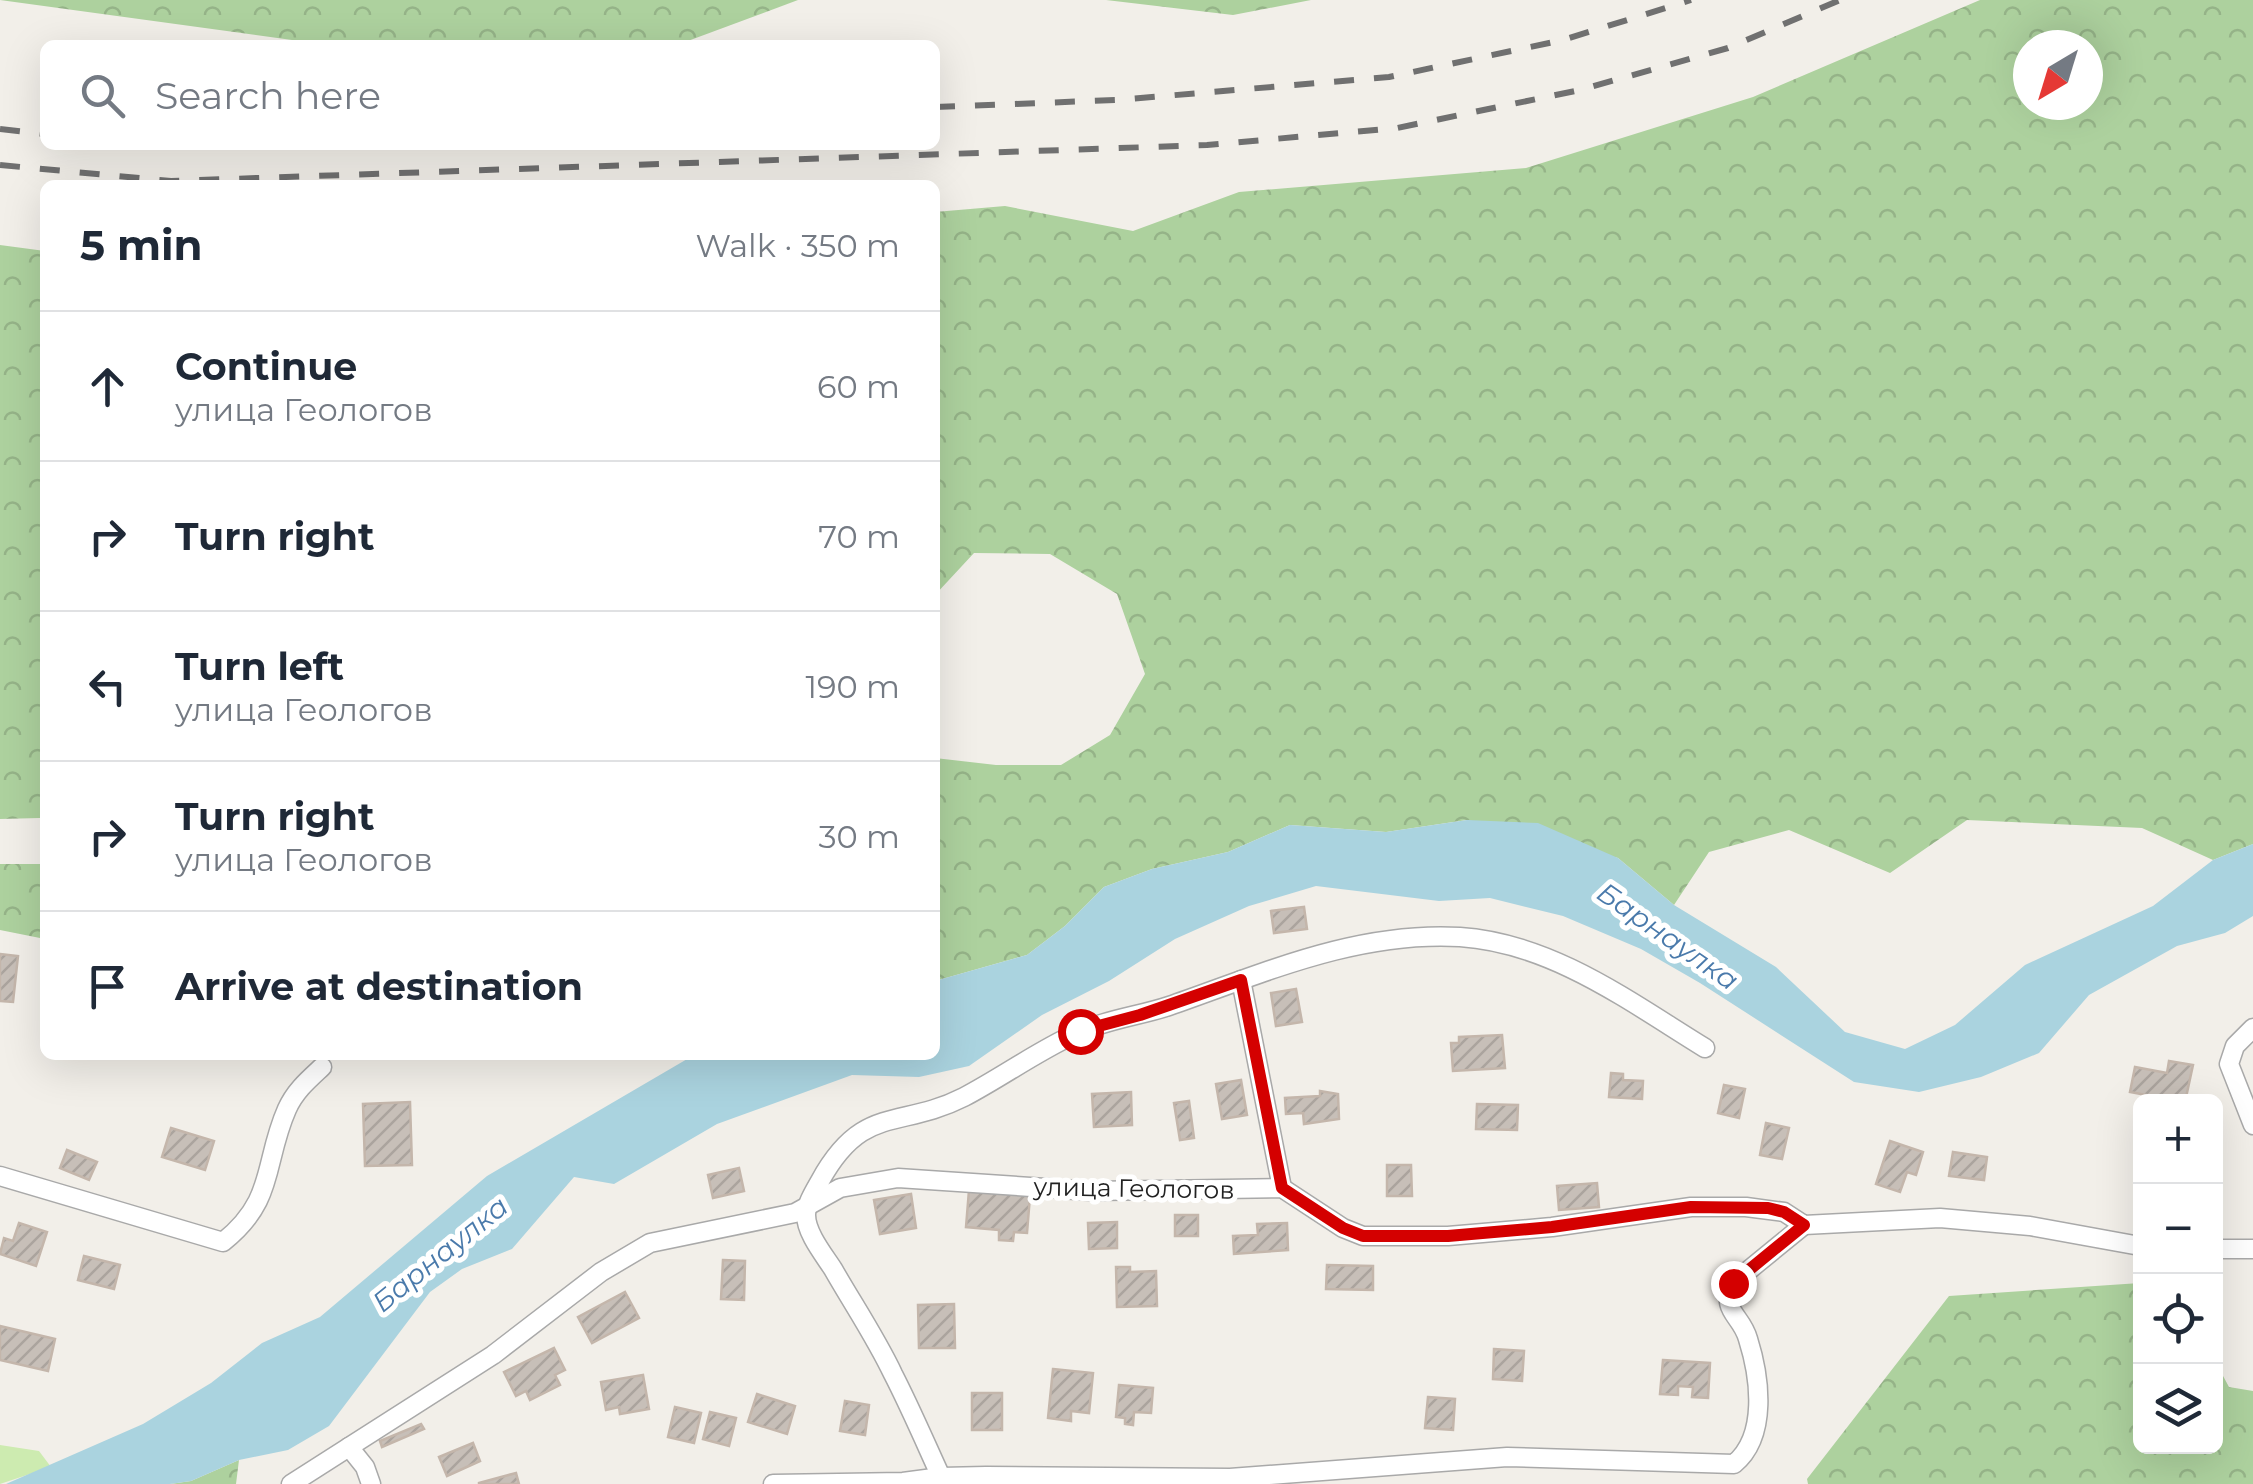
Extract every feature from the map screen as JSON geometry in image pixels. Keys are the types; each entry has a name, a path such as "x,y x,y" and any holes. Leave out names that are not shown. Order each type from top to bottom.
{"street":[{"path":"940,1476 892,1372 806,1216 832,1160 853,1136 869,1126 960,1099 1080,1031 1140,1015 1319,954 1404,937 1480,940 1532,953 1596,980 1705,1048"},
{"path":"1241,980 1282,1188 1343,1228 1363,1236 1448,1236 1535,1229 1691,1207 1768,1208 1784,1212 1804,1225 1940,1218 2030,1226 2133,1245"},
{"path":"2253,1028 2235,1046 2230,1064 2253,1125"},
{"path":"0,1176 223,1242 243,1226 265,1190 286,1110 300,1086 322,1067"},
{"name":"улица Геологов","path":"291,1484 493,1355 600,1272 650,1243 795,1213 840,1188 898,1178 1091,1191 1282,1188"},
{"path":"773,1484 902,1482 940,1476 987,1480 1230,1478 1508,1456 1734,1464 1752,1442 1757,1420 1757,1377 1748,1334 1728,1306 1727,1295 1733,1283 1804,1225"},
{"path":"2223,1249 2253,1249"},
{"path":"349,1448 365,1467 371,1484"}],"green space":[{"path":"0,0 798,0 690,40 292,40"},
{"path":"1106,0 1311,0 1233,15"},
{"path":"1980,0 2253,0 2253,844 2213,860 2142,828 1967,820 1890,873 1789,830 1709,852 1674,905 1618,858 1467,820 1386,832 1290,825 1228,852 1152,869 1104,887 1065,926 1027,955 940,980 940,759 996,765 1061,765 1110,735 1145,674 1117,594 1050,554 974,553 940,590 940,212 1005,206 1133,231 1239,192 1526,168 1753,97"},
{"path":"0,245 40,250 40,818 0,819"},
{"path":"0,864 40,864 40,938 0,930"},
{"path":"2133,1283 2133,1454 2223,1454 2223,1376 2229,1387 2253,1391 2253,1484 1808,1484 1807,1479 1949,1296"},
{"path":"0,1445 39,1451 51,1467 0,1484"},
{"path":"239,1460 236,1484 170,1484 191,1481"}],"water":[{"name":"Барнаулка","path":"1467,820 1538,823 1618,858 1674,905 1776,967 1845,1032 1905,1049 1955,1025 2025,965 2153,906 2213,860 2253,844 2253,916 2225,933 2177,946 2089,995 2039,1053 1981,1077 1919,1092 1854,1082 1641,949 1563,916 1490,898 1439,901 1316,886 1249,906 1175,939 1109,981 1042,1015 969,1066 919,1077 852,1075 717,1124 614,1184 574,1177 512,1249 462,1269 430,1292 329,1426 288,1450 239,1460 191,1481 170,1484 6,1484 143,1424 211,1383 262,1343 320,1317 487,1176 685,1060 940,1060 940,980 1027,955 1065,926 1104,887 1152,869 1228,852 1290,825 1386,832"}],"building":[{"path":"1304,907 1307,929 1274,933 1271,911"},
{"path":"0,954 18,956 13,1002 0,1001"},
{"path":"1296,989 1302,1022 1276,1026 1271,993"},
{"path":"1502,1035 1505,1068 1453,1071 1451,1043 1459,1043 1459,1037"},
{"path":"2169,1061 2193,1065 2187,1094 2130,1092 2135,1067 2167,1073"},
{"path":"1611,1073 1623,1074 1623,1080 1643,1081 1642,1099 1609,1097"},
{"path":"1241,1080 1247,1115 1222,1119 1216,1084"},
{"path":"1724,1085 1745,1089 1739,1118 1718,1113"},
{"path":"1320,1091 1338,1094 1339,1119 1304,1124 1303,1113 1286,1114 1285,1098 1320,1096"},
{"path":"1131,1092 1132,1125 1094,1127 1092,1094"},
{"path":"1189,1101 1194,1138 1180,1140 1174,1103"},
{"path":"410,1102 412,1165 365,1166 363,1104"},
{"path":"1477,1104 1518,1105 1517,1130 1476,1129"},
{"path":"1766,1123 1789,1128 1782,1159 1760,1155"},
{"path":"171,1128 214,1141 205,1170 162,1157"},
{"path":"1890,1141 1923,1152 1916,1175 1907,1172 1900,1192 1876,1184"},
{"path":"67,1150 97,1162 89,1180 60,1168"},
{"path":"1953,1152 1987,1157 1984,1180 1949,1176"},
{"path":"1387,1165 1411,1165 1412,1196 1387,1196"},
{"path":"739,1168 744,1191 713,1198 708,1175"},
{"path":"1597,1183 1599,1207 1559,1210 1557,1186"},
{"path":"969,1190 1030,1196 1027,1233 1014,1232 1013,1241 999,1240 999,1230 966,1227"},
{"path":"911,1194 916,1228 880,1234 874,1200"},
{"path":"1175,1215 1198,1215 1198,1236 1175,1236"},
{"path":"1117,1222 1117,1248 1089,1249 1088,1223"},
{"path":"19,1223 47,1232 36,1266 0,1254 4,1238 13,1241"},
{"path":"1287,1223 1288,1250 1234,1254 1233,1236 1258,1235 1257,1224"},
{"path":"84,1256 120,1265 114,1289 78,1280"},
{"path":"723,1260 745,1261 744,1300 721,1299"},
{"path":"1327,1265 1373,1266 1373,1290 1326,1289"},
{"path":"1116,1267 1130,1267 1130,1272 1156,1271 1157,1306 1117,1307"},
{"path":"625,1292 639,1318 592,1343 578,1317"},
{"path":"954,1304 955,1348 919,1348 918,1305"},
{"path":"0,1326 55,1339 48,1371 0,1360"},
{"path":"554,1348 565,1370 555,1375 560,1385 530,1400 526,1391 516,1396 504,1372"},
{"path":"1494,1349 1524,1351 1522,1381 1493,1379"},
{"path":"1663,1360 1710,1363 1708,1398 1692,1397 1693,1387 1678,1386 1678,1395 1660,1394"},
{"path":"1053,1369 1093,1373 1089,1413 1071,1411 1071,1421 1048,1418"},
{"path":"643,1375 649,1409 620,1414 619,1407 606,1410 601,1382"},
{"path":"1119,1385 1153,1388 1151,1413 1134,1412 1133,1425 1116,1417"},
{"path":"972,1393 1002,1393 1002,1430 972,1430"},
{"path":"757,1394 795,1406 787,1434 748,1422"},
{"path":"1428,1397 1455,1399 1453,1430 1425,1428"},
{"path":"845,1401 869,1405 865,1435 840,1431"},
{"path":"675,1407 701,1413 694,1443 668,1437"},
{"path":"710,1412 736,1418 729,1446 703,1439"},
{"path":"421,1424 424,1429 382,1447 380,1441"},
{"path":"473,1443 480,1461 447,1476 439,1457"},
{"path":"516,1473 519,1484 479,1484 479,1483"}],"railway":[{"path":"940,107 1117,100 1389,77 1563,40 1691,0"},
{"path":"200,180 1207,145 1397,128 1580,90 1728,48 1840,0"},
{"path":"0,129 40,133"},
{"path":"0,165 160,180"}],"route":[{"path":"1080,1031 1241,980 1282,1188 1343,1228 1363,1236 1448,1236 1552,1227 1691,1207 1768,1208 1784,1212 1804,1225 1733,1283"}]}
